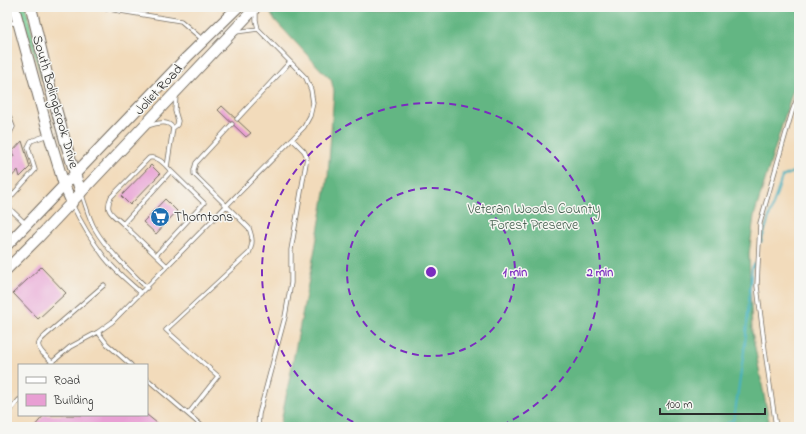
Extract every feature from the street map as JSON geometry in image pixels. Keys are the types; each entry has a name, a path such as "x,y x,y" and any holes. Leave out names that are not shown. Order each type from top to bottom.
{"main road":[{"name":"South Bolingbrook Drive","path":"14,7 64,186 72,203"},
{"name":"South Bolingbrook Drive","path":"31,7 47,79 81,193"},
{"name":"Joliet Road","path":"7,245 204,40 238,7"},
{"name":"Joliet Road","path":"7,269 72,203 256,7"}],"lane":[{"path":"96,7 181,21 204,40"},
{"path":"104,285 38,343 39,349 51,363 70,347 98,332 112,322 304,127 310,116 313,103 311,90 306,78 258,29 256,7"},
{"path":"7,22 19,24"},
{"path":"231,33 258,29"},
{"path":"236,120 290,62"},
{"path":"167,168 173,128 177,125 178,121 175,111 177,92"},
{"path":"776,427 757,286 760,223 792,112 799,93"},
{"path":"7,111 13,127 7,139"},
{"path":"145,126 164,122 171,125 173,128"},
{"path":"188,414 218,376 166,330 248,253 252,246 252,238 248,228 194,174 196,163 232,124"},
{"path":"7,201 35,170 28,147 31,141 49,135"},
{"path":"258,427 259,414 285,317 291,283 291,250 307,156 292,138"},
{"path":"156,255 204,203 158,158 153,157 149,158 111,197 108,205 109,210 122,224 167,266"},
{"path":"122,224 171,171"},
{"path":"81,193 86,209 96,230 118,259 146,288"},
{"path":"72,203 79,218 105,259 126,280 142,293"},
{"path":"7,206 27,225"},
{"path":"98,332 107,344 130,364"},
{"path":"148,380 203,426"},
{"path":"7,414 18,401"}],"green space":[{"path":"20,7 26,7 43,79 42,79"},
{"name":"Veteran Woods County Forest Preserve","path":"269,7 799,7 799,76 792,93 754,216 749,254 752,332 770,427 280,427 328,176 334,91 331,79 273,18"}],"building":[{"path":"222,106 251,133 246,137 218,110"},
{"path":"22,141 30,167 20,177 18,170 7,182 7,163 14,156 12,152"},
{"name":"Thorntons","path":"151,165 160,174 130,205 121,196"},
{"name":"Thorntons","path":"165,199 177,211 156,234 143,222"},
{"path":"41,267 66,293 38,319 13,293"},
{"path":"43,416 148,416 162,427 34,427"}],"waterway":[{"path":"761,242 782,177 795,171 799,167"},
{"path":"722,427 734,419 745,344 752,268 754,264"},
{"path":"708,427 717,427"}],"place":[{"name":"Thorntons","path":"160,217"}]}
